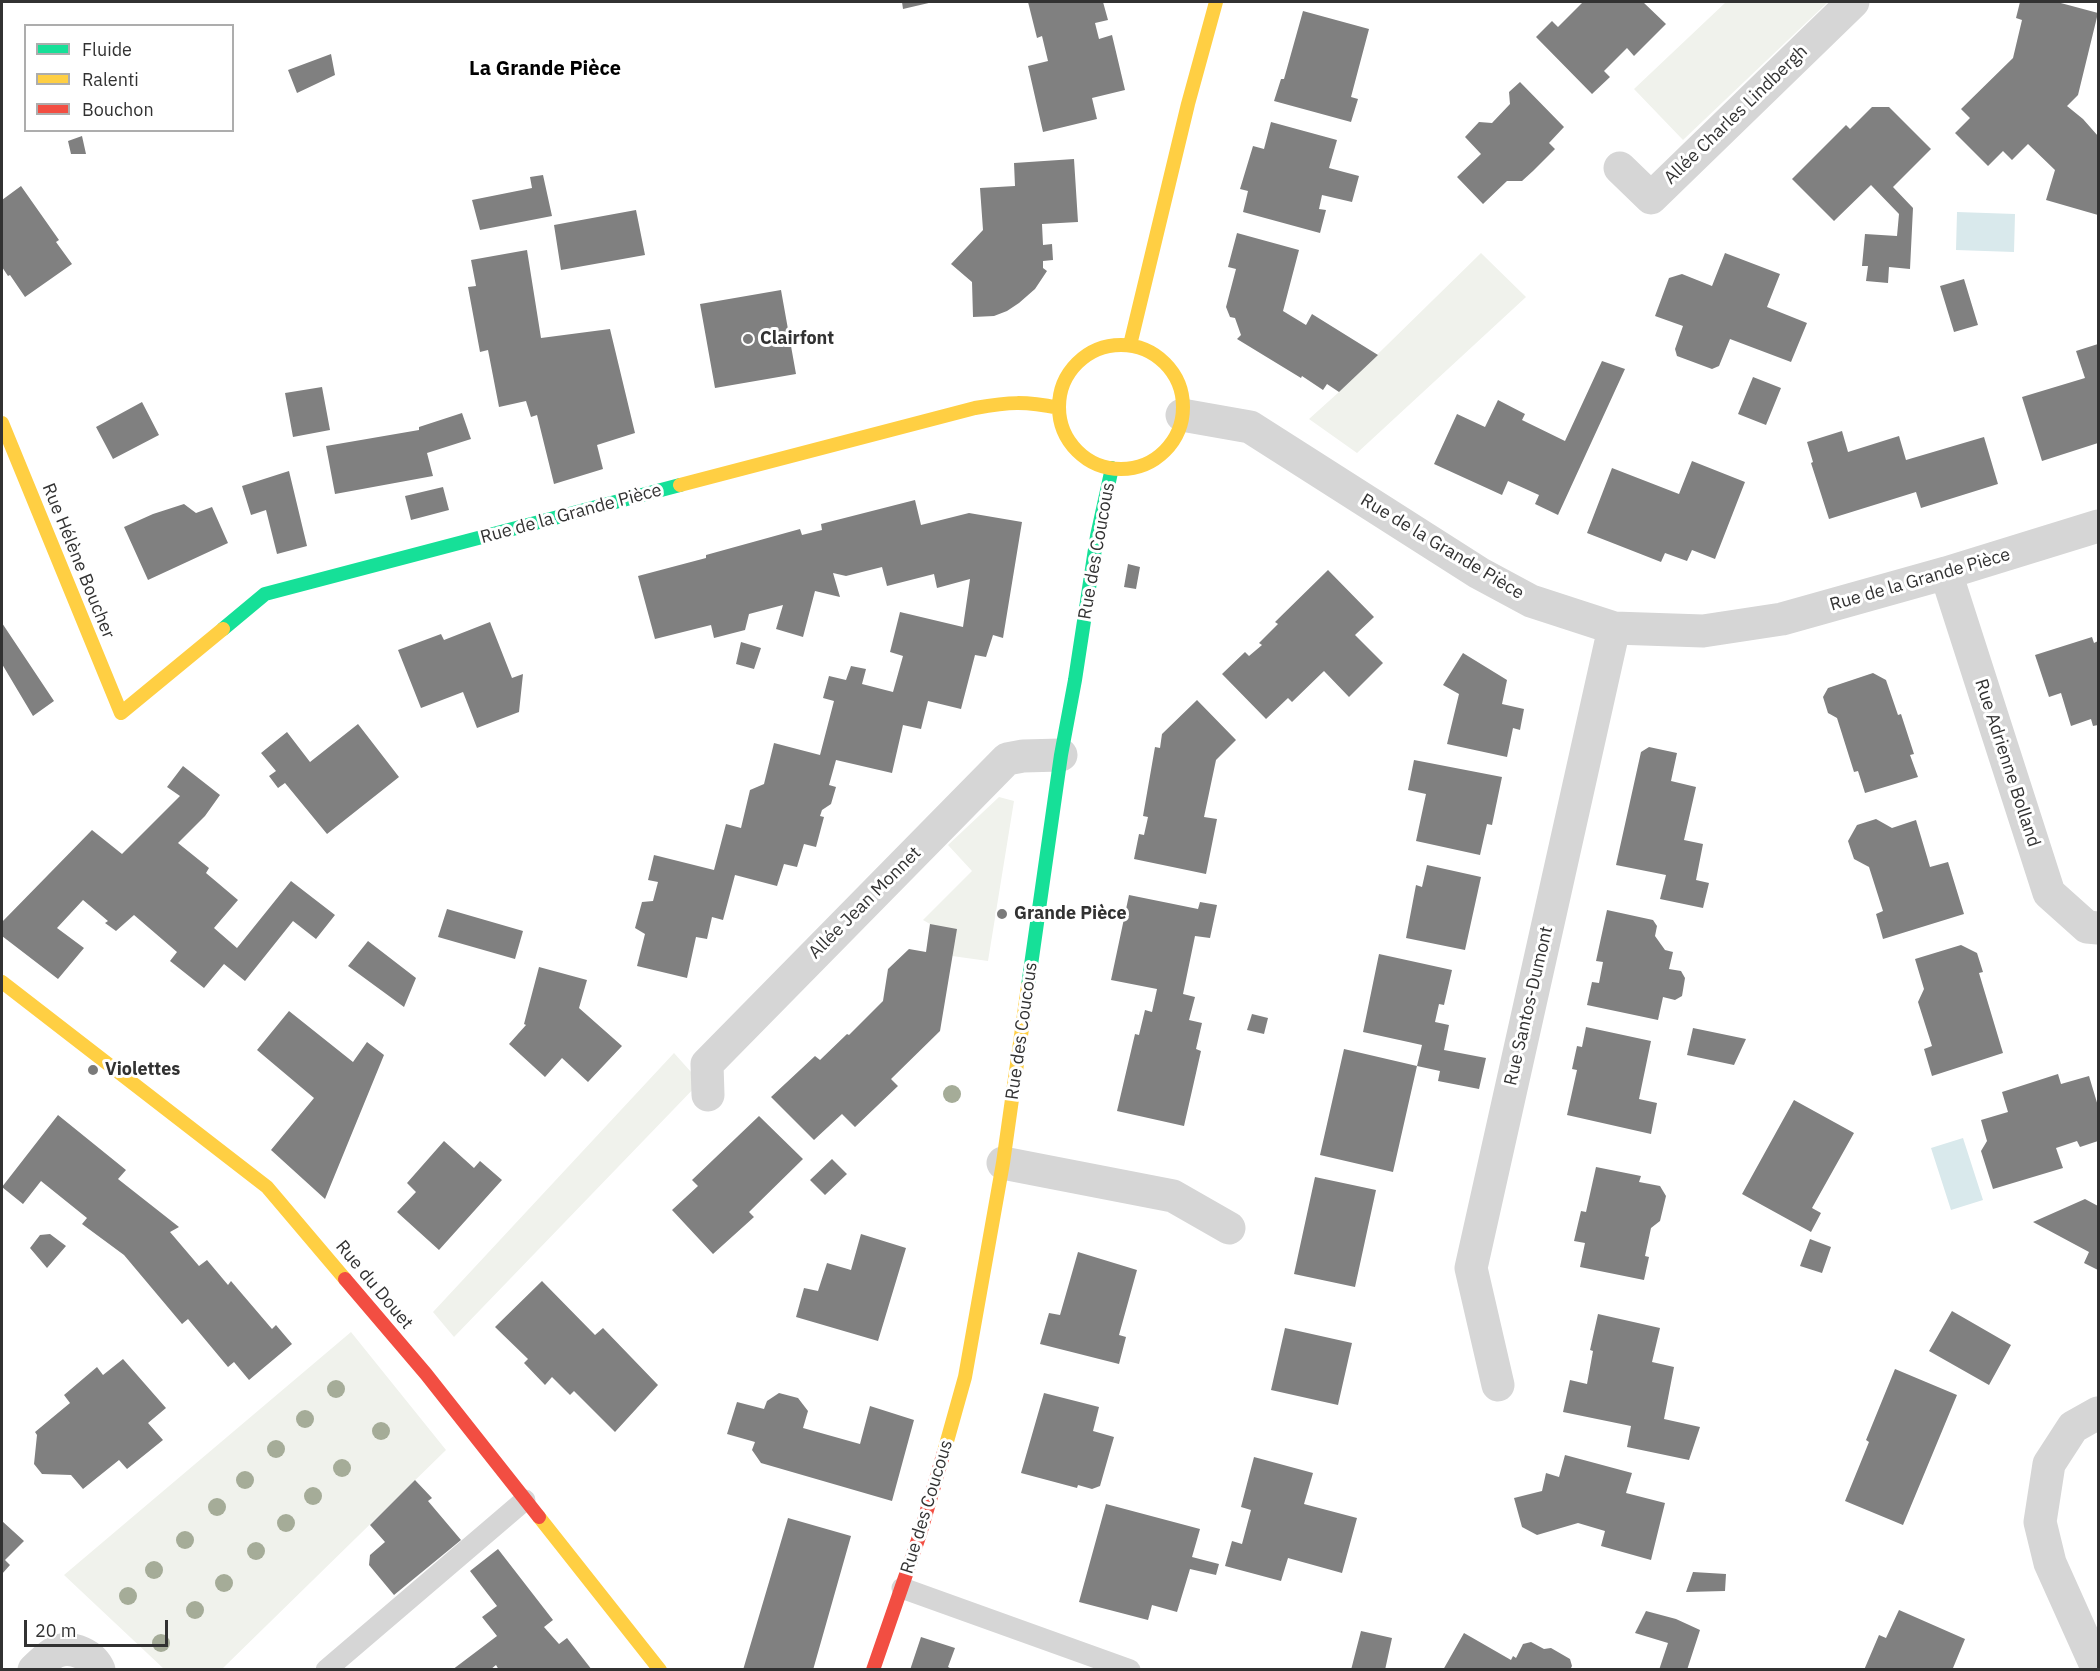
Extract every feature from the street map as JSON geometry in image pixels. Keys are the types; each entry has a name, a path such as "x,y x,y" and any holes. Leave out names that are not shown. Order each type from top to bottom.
{"street":[{"path":"1130,345 1188,104 1216,2"},
{"name":"Allée Charles Lindbergh","path":"1620,168 1651,198 1853,2"},
{"path":"1130,345 1153,354 1170,369 1182,393 1182,415 1177,434 1161,454 1141,466 1112,468 1094,463 1075,448 1063,428 1059,408 1065,381 1079,362 1099,349 1130,345"},
{"name":"Rue de la Grande Pièce","path":"121,713 265,594 975,408 1010,402 1030,402 1059,408"},
{"name":"Rue de la Grande Pièce","path":"1182,415 1250,427 1479,573 1531,601 1614,628 1703,631 1782,619 1946,573 2098,526"},
{"name":"Rue Hélène Boucher","path":"2,423 121,713"},
{"name":"Rue des Coucous","path":"873,1670 926,1513 965,1377 1003,1163 1061,755 1076,680 1097,536 1112,468"},
{"name":"Rue Adrienne Bolland","path":"1946,573 2049,893 2087,927 2098,928"},
{"name":"Rue Santos-Dumont","path":"1498,1385 1471,1268 1614,628"},
{"name":"Allée Jean Monnet","path":"708,1095 707,1064 1007,759 1023,756 1061,755"},
{"name":"Rue du Douet","path":"2,982 267,1187 426,1374 660,1670"},
{"path":"1003,1163 1173,1196 1228,1228"},
{"path":"2098,1413 2073,1427 2049,1464 2040,1522 2050,1563 2098,1670"},
{"path":"34,1670 58,1651 77,1650 96,1662 99,1670"}],"lane":[{"path":"327,1670 525,1500"},
{"name":"Rue des Coucous","path":"902,1588 1130,1670"}],"shaded area":[{"path":"1726,2 1828,2 1683,140 1634,89"},
{"path":"1957,212 2015,214 2014,252 1956,250"},
{"path":"1481,253 1526,297 1357,453 1309,419 1339,392"},
{"path":"999,797 1014,801 988,961 952,956 930,924 923,920 972,871 948,845"},
{"path":"674,1053 700,1082 454,1337 433,1312"},
{"path":"1963,1138 1983,1200 1951,1210 1931,1148"},
{"path":"351,1332 446,1450 222,1669 164,1669 64,1575"}],"building":[{"path":"902,2 933,2 903,9"},
{"path":"1028,2 1103,2 1108,20 1095,23 1099,39 1112,35 1125,90 1092,98 1097,119 1043,132 1028,66 1048,61 1042,36 1037,38"},
{"path":"1583,2 1643,2 1666,24 1634,56 1627,48 1604,71 1610,77 1592,94 1536,37 1552,21 1558,27"},
{"path":"2020,2 2057,2 2098,13 2078,95 2067,106 2098,136 2098,215 2046,200 2055,170 2028,144 2012,160 2003,151 1988,166 1955,133 1970,118 1961,109 2013,58 2022,20 2016,18"},
{"path":"1303,11 1369,29 1351,97 1358,99 1351,122 1274,101 1281,79 1284,79"},
{"path":"331,54 335,75 297,93 288,70"},
{"path":"1520,82 1564,127 1549,143 1555,149 1533,171 1522,181 1507,181 1483,204 1457,177 1481,154 1465,137 1479,122 1492,123 1510,104 1509,92"},
{"path":"1872,107 1889,107 1931,149 1893,187 1913,208 1910,269 1889,267 1888,283 1866,281 1868,266 1862,266 1865,234 1897,236 1899,214 1871,185 1834,221 1792,179 1846,125 1850,129"},
{"path":"1271,122 1337,140 1329,168 1359,176 1352,202 1322,195 1319,209 1326,210 1320,233 1243,212 1248,191 1240,189 1253,146 1264,149"},
{"path":"82,136 86,154 71,154 68,141"},
{"path":"1074,159 1078,222 1042,224 1043,245 1052,244 1053,260 1043,261 1043,268 1047,271 1035,289 1007,311 994,316 973,317 972,282 951,264 983,230 980,188 1015,186 1014,163"},
{"path":"543,175 552,216 480,230 472,200 532,188 530,177"},
{"path":"21,186 59,240 56,242 72,264 25,297 2,267 2,200"},
{"path":"636,210 645,255 561,270 554,225"},
{"path":"1237,233 1299,250 1283,311 1306,325 1312,314 1378,355 1339,392 1327,384 1323,390 1237,339 1241,335 1235,318 1230,317 1226,307 1236,269 1228,267"},
{"path":"527,250 541,338 610,329 635,433 597,445 603,469 554,484 537,415 531,417 526,401 499,407 488,350 480,352 468,287 476,286 471,260"},
{"path":"1725,253 1780,274 1767,307 1807,323 1791,362 1730,339 1719,366 1712,369 1677,356 1675,349 1683,326 1655,316 1669,278 1682,274 1712,286"},
{"path":"1964,279 1978,325 1954,332 1940,286"},
{"name":"Clairfont","path":"781,290 796,374 715,388 700,304"},
{"path":"2098,344 2098,443 2042,461 2022,397 2085,378 2076,351"},
{"path":"1602,361 1625,369 1558,515 1535,504 1539,495 1508,481 1502,495 1434,464 1457,414 1485,427 1498,400 1525,414 1522,420 1565,441"},
{"path":"1753,377 1781,388 1766,425 1738,414"},
{"path":"322,387 330,430 293,437 285,393"},
{"path":"142,402 159,435 113,459 96,427"},
{"path":"462,413 471,439 427,453 433,476 335,494 326,446 419,430 419,427"},
{"path":"1842,431 1848,452 1899,436 1906,460 1984,437 1998,484 1921,508 1916,492 1829,519 1811,463 1813,462 1807,442"},
{"path":"1692,461 1745,482 1715,559 1692,550 1687,561 1665,553 1661,562 1587,533 1612,468 1679,494"},
{"path":"289,471 307,546 277,554 266,510 251,515 242,486"},
{"path":"443,487 449,510 411,520 405,496"},
{"path":"915,500 921,525 969,513 1022,522 1003,638 993,635 986,657 975,655 961,709 928,701 921,729 903,725 892,773 836,760 829,785 836,787 831,804 822,810 820,816 824,817 816,847 804,844 797,867 784,864 777,886 735,875 723,920 712,917 707,939 696,937 687,978 637,966 645,934 635,928 642,902 653,901 658,882 648,880 654,855 714,870 726,824 741,828 750,790 764,784 774,743 820,755 834,701 823,698 829,676 846,680 851,666 866,669 862,684 893,692 903,656 890,652 900,612 963,627 970,579 937,588 934,574 887,586 882,567 846,576 833,573 840,597 815,591 803,637 776,629 783,605 749,614 745,630 714,638 711,625 655,639 638,576 800,529 802,535 822,530 821,524"},
{"path":"184,504 196,513 212,507 228,543 148,580 124,527"},
{"path":"1128,564 1140,567 1136,589 1124,587"},
{"path":"1328,570 1374,617 1355,635 1383,663 1349,697 1324,671 1292,702 1288,698 1266,719 1222,674 1245,652 1249,656 1262,645 1259,643 1278,624 1275,622"},
{"path":"490,622 512,678 523,674 519,712 477,728 463,692 421,708 398,650 441,634 444,640"},
{"path":"2,623 54,701 33,716 2,664"},
{"path":"2092,637 2094,643 2098,641 2098,725 2093,726 2091,719 2071,726 2061,693 2049,697 2035,655"},
{"path":"741,642 761,648 754,669 736,664"},
{"path":"1463,653 1507,680 1502,704 1524,709 1520,730 1513,728 1507,757 1447,744 1459,694 1443,685"},
{"path":"1873,673 1886,680 1898,715 1901,714 1914,754 1910,755 1918,777 1865,793 1858,771 1854,772 1837,718 1828,713 1823,697 1828,688"},
{"path":"1197,700 1236,740 1216,760 1204,817 1217,819 1206,874 1134,859 1139,834 1144,835 1148,817 1143,816 1155,747 1160,748 1162,734"},
{"path":"358,724 399,777 327,834 285,783 278,788 269,776 276,771 261,753 287,732 310,762"},
{"path":"1649,747 1677,753 1671,781 1696,787 1684,840 1703,844 1696,880 1709,883 1703,908 1660,899 1666,875 1616,865 1641,752"},
{"path":"1414,760 1502,777 1492,825 1487,824 1480,855 1416,841 1426,794 1408,790"},
{"path":"183,766 220,795 205,816 178,843 209,868 206,873 238,900 214,928 237,948 291,881 335,915 316,939 293,921 245,981 224,964 204,988 170,961 177,952 134,915 116,931 105,923 108,921 83,900 57,928 84,948 58,979 2,936 2,922 92,830 122,854 180,796 167,787"},
{"path":"1876,819 1892,828 1916,820 1930,867 1948,862 1964,914 1883,939 1876,914 1883,911 1869,867 1854,859 1848,841 1857,825"},
{"path":"1427,865 1481,877 1465,950 1406,938 1416,885 1422,887"},
{"path":"1129,895 1198,909 1200,902 1217,905 1210,938 1195,936 1183,994 1195,997 1189,1020 1202,1023 1196,1049 1201,1051 1184,1126 1117,1111 1135,1034 1139,1035 1145,1010 1152,1012 1157,989 1111,980"},
{"path":"447,909 523,931 515,959 438,937"},
{"path":"1607,910 1653,920 1657,926 1655,936 1665,950 1673,952 1669,969 1681,971 1685,978 1682,996 1675,1000 1663,997 1658,1020 1587,1005 1592,982 1599,983 1603,962 1596,961"},
{"path":"930,924 957,929 940,1031 891,1079 898,1086 855,1127 842,1114 814,1140 771,1097 815,1056 820,1060 883,1001 888,969 909,949 926,952"},
{"path":"368,941 416,978 404,1007 348,966"},
{"path":"1961,945 1977,953 1983,972 1979,973 2003,1053 1932,1076 1924,1049 1932,1046 1918,1002 1924,989 1915,959"},
{"path":"1379,954 1452,970 1444,1005 1439,1004 1435,1022 1449,1025 1444,1050 1486,1058 1479,1089 1438,1081 1440,1071 1417,1066 1422,1045 1363,1032"},
{"path":"539,967 587,980 579,1008 622,1046 588,1082 562,1058 545,1077 509,1044 526,1025 524,1024"},
{"path":"289,1011 353,1062 367,1042 384,1055 325,1199 271,1150 314,1098 257,1050"},
{"path":"1252,1014 1268,1018 1264,1034 1247,1030"},
{"path":"1586,1027 1651,1041 1639,1099 1657,1103 1651,1134 1567,1115 1577,1070 1572,1069 1577,1046 1582,1047"},
{"path":"1693,1028 1746,1039 1734,1065 1687,1055"},
{"path":"1344,1049 1417,1066 1393,1172 1320,1155"},
{"path":"2058,1074 2061,1084 2089,1076 2098,1106 2098,1141 2080,1147 2077,1141 2056,1148 2063,1168 1993,1189 1981,1151 1987,1141 1981,1120 2008,1112 2002,1092"},
{"path":"1794,1100 1854,1133 1812,1208 1821,1213 1811,1232 1742,1194"},
{"path":"58,1115 126,1170 118,1179 179,1227 170,1232 199,1266 207,1260 228,1285 231,1281 272,1329 276,1325 292,1344 249,1380 234,1362 228,1367 188,1319 182,1324 124,1255 82,1224 87,1218 41,1181 23,1204 2,1187"},
{"path":"759,1116 803,1159 749,1212 754,1217 713,1254 672,1210 698,1186 692,1180"},
{"path":"444,1141 474,1168 480,1161 502,1180 439,1250 397,1212 416,1192 407,1183"},
{"path":"832,1159 847,1174 825,1195 810,1180"},
{"path":"1596,1167 1641,1176 1639,1182 1660,1186 1666,1196 1660,1221 1651,1228 1645,1256 1649,1257 1644,1280 1580,1267 1585,1243 1574,1241 1581,1211 1586,1212"},
{"path":"1315,1177 1376,1190 1355,1287 1294,1274"},
{"path":"2085,1199 2098,1206 2098,1270 2084,1263 2089,1252 2033,1222"},
{"path":"50,1234 66,1246 47,1268 30,1248 40,1235"},
{"path":"861,1234 906,1248 878,1341 796,1317 804,1288 818,1291 827,1263 851,1270"},
{"path":"1810,1239 1831,1247 1822,1273 1800,1266"},
{"path":"1078,1252 1137,1270 1119,1335 1126,1337 1119,1364 1040,1344 1049,1313 1060,1315"},
{"path":"542,1281 595,1335 603,1328 658,1385 615,1432 574,1391 570,1395 552,1377 545,1385 524,1363 528,1359 495,1327"},
{"path":"1952,1311 2011,1345 1989,1385 1929,1351"},
{"path":"1598,1314 1660,1328 1652,1362 1674,1367 1664,1419 1700,1427 1689,1460 1627,1447 1631,1426 1563,1412 1570,1380 1587,1384 1593,1351 1590,1350"},
{"path":"1285,1328 1352,1343 1338,1405 1271,1390"},
{"path":"123,1359 166,1408 148,1423 163,1440 127,1469 119,1460 83,1489 71,1475 42,1474 34,1464 37,1435 35,1432 70,1403 64,1395 97,1367 103,1375"},
{"path":"1895,1369 1957,1395 1903,1525 1845,1501 1869,1442 1866,1440"},
{"path":"779,1393 798,1398 808,1411 803,1428 860,1444 870,1406 914,1420 892,1501 761,1463 752,1450 755,1442 727,1434 737,1402 764,1409 767,1401"},
{"path":"1044,1393 1099,1407 1093,1431 1114,1437 1100,1486 1092,1489 1078,1485 1077,1488 1021,1473"},
{"path":"1565,1455 1632,1473 1626,1493 1665,1503 1651,1560 1601,1546 1605,1531 1578,1523 1537,1535 1522,1527 1514,1498 1542,1491 1546,1473 1559,1477"},
{"path":"1254,1457 1313,1473 1304,1504 1357,1518 1342,1573 1288,1558 1281,1581 1225,1566 1232,1541 1242,1544 1251,1510 1241,1507"},
{"path":"415,1480 432,1498 428,1501 461,1540 394,1595 369,1565 370,1555 385,1542 370,1525"},
{"path":"1106,1504 1200,1529 1192,1557 1219,1564 1216,1575 1190,1569 1177,1612 1152,1605 1148,1620 1079,1602"},
{"path":"788,1518 851,1536 813,1670 743,1670"},
{"path":"2,1521 24,1541 5,1560 10,1565 2,1574"},
{"path":"498,1549 553,1620 544,1627 559,1644 567,1638 592,1670 499,1670 496,1665 490,1670 452,1670 497,1636 482,1617 497,1606 470,1571"},
{"path":"1693,1572 1726,1574 1725,1591 1686,1592"},
{"path":"1899,1610 1965,1639 1953,1668 1957,1670 1864,1670 1879,1635 1886,1638"},
{"path":"1646,1611 1676,1619 1700,1630 1687,1670 1659,1670 1668,1643 1635,1633"},
{"path":"1361,1631 1392,1638 1385,1670 1351,1670"},
{"path":"1464,1633 1511,1660 1513,1656 1516,1658 1523,1644 1531,1642 1544,1649 1551,1648 1570,1659 1572,1666 1570,1670 1443,1670"},
{"path":"921,1637 955,1648 948,1667 954,1670 910,1670"}],"traffic: fast":[{"path":"1028,986 1061,755 1097,536 1112,468"},
{"path":"223,629 265,594 680,485"}],"traffic: slow":[{"path":"1130,345 1188,104 1216,2"},
{"path":"1121,345 1145,350 1165,363 1178,383 1183,407 1178,431 1165,451 1145,464 1121,469 1097,464 1077,451 1064,431 1059,407 1064,383 1077,363 1097,350 1121,345"},
{"path":"680,485 975,408 1017,403 1059,408"},
{"path":"2,423 121,713 223,629"},
{"path":"2,982 267,1187 345,1279"},
{"path":"944,1452 965,1377 1003,1163 1028,986"},
{"path":"539,1517 660,1670"}],"traffic: jam":[{"path":"345,1279 426,1374 539,1517"},
{"path":"873,1670 920,1534 944,1452"}],"place":[{"name":"Clairfont","path":"748,339"},
{"name":"Grande Pièce","path":"1002,914"},
{"name":"Violettes","path":"93,1070"}],"district":[{"name":"La Grande Pièce","path":"545,69"}]}
